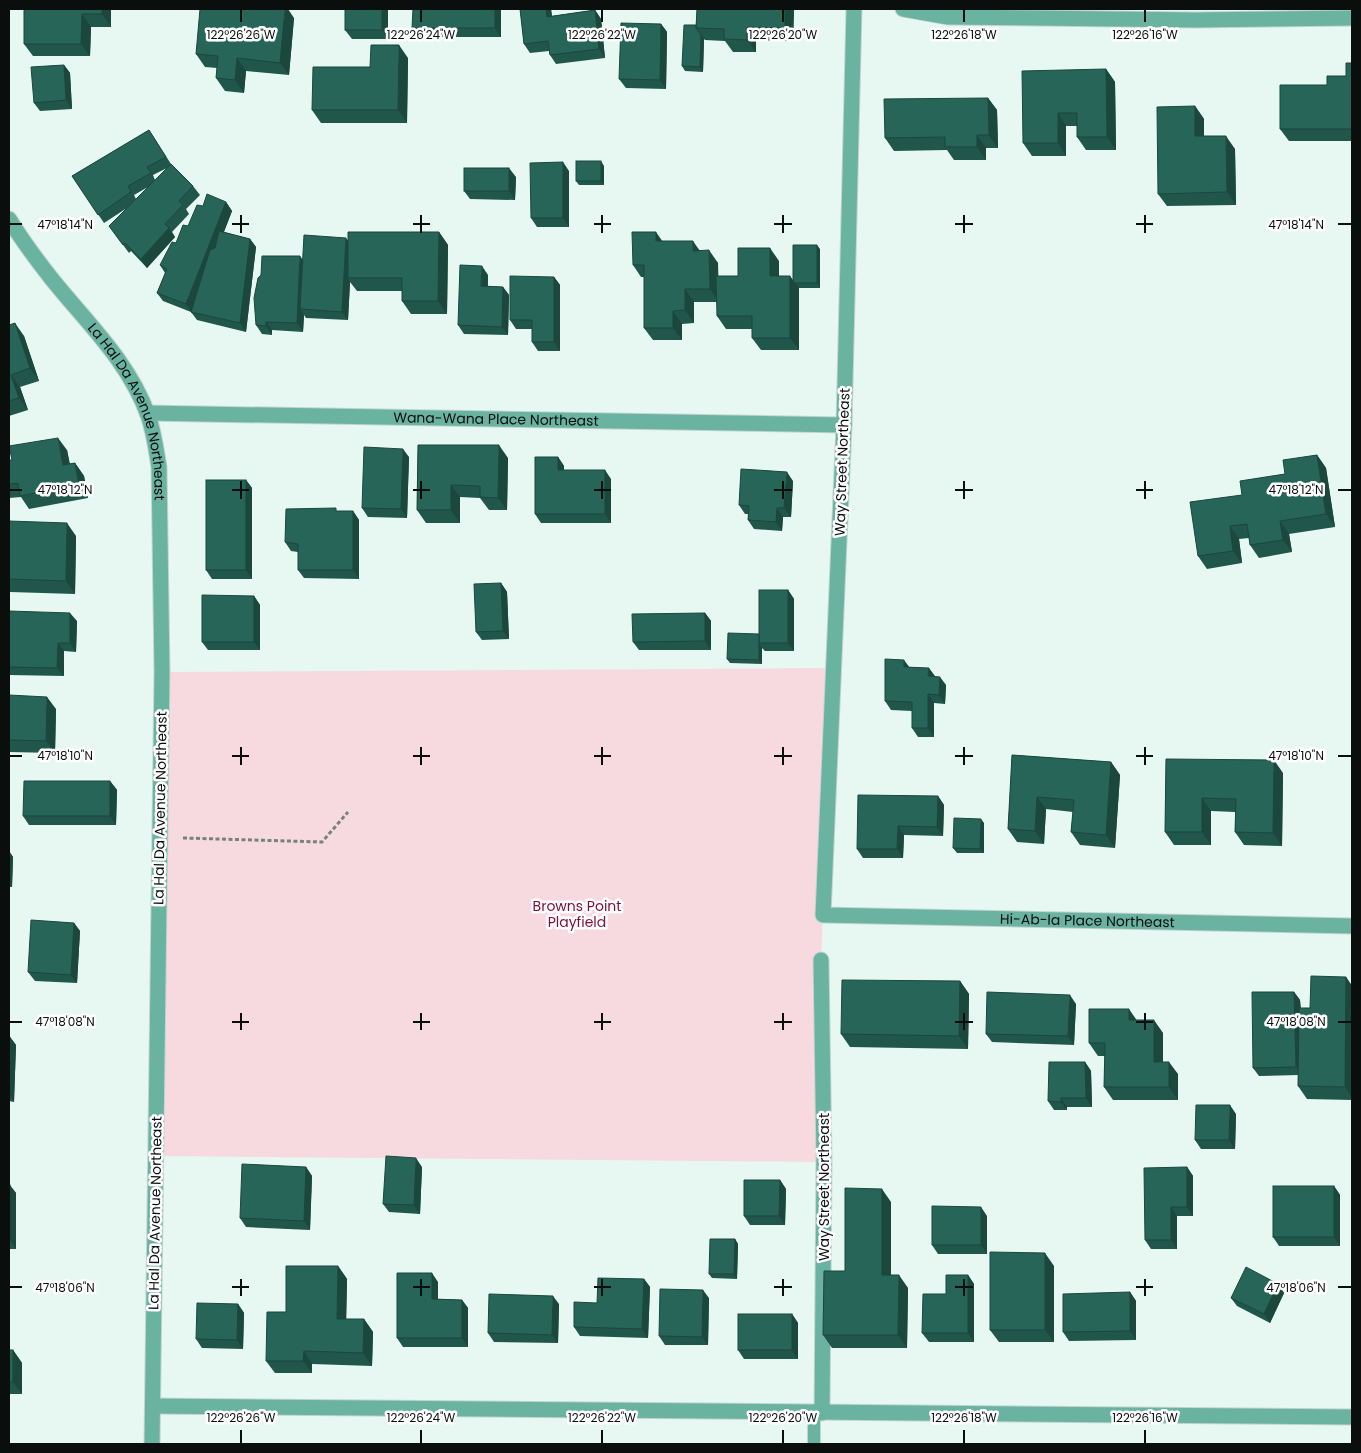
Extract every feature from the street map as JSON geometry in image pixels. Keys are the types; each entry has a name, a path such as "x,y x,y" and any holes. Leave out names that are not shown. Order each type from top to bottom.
{"street":[{"name":"Way Street Northeast","path":"823,915 844,425 854,9"},
{"path":"903,9 958,17 1194,20 1352,18"},
{"name":"La Hal Da Avenue Northeast","path":"9,219 52,279 101,336 128,374 148,413 155,437 159,467 162,663 152,1444"},
{"name":"Wana-Wana Place Northeast","path":"148,413 844,425"},
{"name":"Hi-Ab-la Place Northeast","path":"823,915 1352,926"},
{"name":"Way Street Northeast","path":"818,1413 824,1162 822,960"},
{"path":"153,1406 1352,1418"}],"lane":[{"name":"Way Street Northeast","path":"814,1444 818,1413"}],"path":[{"path":"160,838 322,842 348,812"}],"green space":[{"name":"Browns Point Playfield","path":"833,668 821,960 824,1162 155,1156 162,672"}],"building":[{"path":"24,9 102,9 102,14 82,14 81,44 24,44"},
{"path":"200,9 285,9 280,63 237,58 235,80 216,78 218,56 196,54"},
{"path":"345,9 382,9 382,30 345,30"},
{"path":"413,9 495,9 495,28 412,28"},
{"path":"520,9 546,9 547,17 595,10 599,49 550,55 548,41 524,44"},
{"path":"697,9 785,9 785,28 747,27 747,40 724,39 724,29 696,28"},
{"path":"621,23 661,24 660,80 619,79"},
{"path":"684,25 696,25 701,35 700,67 682,66"},
{"path":"371,45 399,45 398,110 312,110 313,67 370,67"},
{"path":"1346,63 1352,63 1352,129 1280,129 1280,85 1327,85 1327,76 1346,76"},
{"path":"64,65 66,100 34,103 31,67"},
{"path":"1106,69 1107,137 1077,137 1077,113 1058,113 1058,143 1023,143 1022,71"},
{"path":"988,98 989,135 977,135 977,147 945,147 945,137 885,138 884,99"},
{"path":"1195,106 1195,136 1226,136 1227,192 1158,194 1157,107"},
{"path":"149,130 166,157 147,167 151,173 128,186 131,192 98,215 72,176"},
{"path":"576,161 601,161 601,181 576,181"},
{"path":"563,162 563,218 531,218 530,163"},
{"path":"171,164 193,186 179,201 183,205 165,224 169,228 141,259 125,243 123,245 109,226"},
{"path":"464,168 509,168 509,191 464,191"},
{"path":"207,194 226,202 186,304 157,293 167,269 160,265 172,242 176,243 183,225 188,226 197,205 203,206"},
{"path":"219,231 250,239 240,323 191,312 210,250 215,248"},
{"path":"348,232 439,232 438,301 402,301 402,278 348,278"},
{"path":"632,232 656,232 656,241 693,241 693,251 709,250 710,289 685,289 685,310 673,311 673,328 644,328 644,265 633,265"},
{"path":"304,235 346,238 342,312 300,309"},
{"path":"793,245 817,245 817,283 795,283 793,281"},
{"path":"738,248 770,248 770,276 790,276 790,338 752,338 752,316 717,316 716,276 738,276"},
{"path":"262,256 300,256 297,323 266,322 266,326 256,325 254,298 258,278 261,275"},
{"path":"460,265 482,266 481,286 503,287 502,327 458,325"},
{"path":"510,276 554,277 554,342 532,342 532,320 510,320"},
{"path":"15,323 30,368 11,375 19,398 9,401 9,325"},
{"path":"58,438 63,465 75,463 79,485 20,496 18,483 9,484 9,460 12,460 9,446"},
{"path":"418,445 499,445 498,498 480,497 480,486 451,485 451,510 417,510"},
{"path":"364,447 403,449 401,509 362,508"},
{"path":"1317,455 1326,514 1280,521 1283,540 1250,545 1247,524 1230,526 1233,551 1198,556 1190,502 1242,495 1240,481 1285,474 1283,460"},
{"path":"535,457 558,457 558,470 605,470 605,514 535,514"},
{"path":"741,469 787,472 784,508 777,508 776,522 748,520 749,506 739,505"},
{"path":"206,480 246,480 246,570 206,570"},
{"path":"336,508 336,511 353,511 353,570 298,570 298,544 285,542 286,509"},
{"path":"9,521 67,523 66,581 9,579"},
{"path":"501,583 503,631 476,632 474,584"},
{"path":"759,590 788,590 788,643 759,643"},
{"path":"202,595 254,596 254,642 202,642"},
{"path":"9,611 70,613 70,643 58,643 57,668 9,667"},
{"path":"705,613 705,641 633,642 632,614"},
{"path":"728,633 759,634 759,660 727,659"},
{"path":"885,659 904,660 904,667 929,668 928,676 940,677 939,695 928,694 928,728 912,728 912,702 885,701"},
{"path":"9,695 47,697 46,741 9,740"},
{"path":"1012,755 1111,762 1106,835 1071,832 1074,800 1037,797 1035,831 1008,829"},
{"path":"1166,759 1274,760 1273,833 1235,832 1236,799 1202,798 1202,832 1165,832"},
{"path":"24,781 110,781 110,816 23,816"},
{"path":"858,795 938,796 937,827 898,826 897,849 857,849"},
{"path":"954,818 981,819 980,849 953,848"},
{"path":"31,920 74,923 71,975 28,972"},
{"path":"1311,976 1346,977 1345,1087 1298,1086 1299,1008 1310,1008"},
{"path":"842,980 960,981 959,1036 841,1034"},
{"path":"987,992 1070,995 1068,1036 986,1034"},
{"path":"1252,992 1294,992 1296,1067 1253,1068"},
{"path":"1089,1009 1129,1009 1129,1020 1154,1020 1154,1062 1169,1062 1169,1087 1104,1087 1105,1043 1089,1043"},
{"path":"9,1036 10,1037 9,1078"},
{"path":"1049,1062 1085,1062 1086,1098 1061,1098 1061,1102 1048,1101"},
{"path":"1196,1105 1230,1105 1229,1140 1195,1140"},
{"path":"386,1156 416,1158 414,1205 383,1204"},
{"path":"242,1164 306,1167 304,1221 240,1218"},
{"path":"1187,1167 1187,1207 1171,1207 1171,1240 1145,1240 1144,1168"},
{"path":"744,1180 780,1180 779,1216 744,1216"},
{"path":"10,1185 10,1240 9,1240"},
{"path":"1273,1186 1334,1186 1334,1237 1273,1237"},
{"path":"845,1188 882,1189 882,1275 899,1275 898,1335 823,1335 824,1271 845,1271"},
{"path":"932,1206 981,1207 981,1245 932,1245"},
{"path":"710,1239 735,1239 734,1274 709,1274"},
{"path":"990,1252 1045,1253 1045,1330 990,1330"},
{"path":"286,1266 338,1266 337,1319 364,1319 363,1353 304,1351 303,1361 266,1361 267,1312 286,1312"},
{"path":"1246,1267 1278,1284 1264,1314 1231,1298"},
{"path":"397,1273 432,1273 432,1299 462,1300 462,1338 397,1338"},
{"path":"946,1275 968,1275 968,1333 922,1333 923,1294 946,1294"},
{"path":"598,1278 644,1279 642,1329 574,1327 574,1302 597,1303"},
{"path":"660,1289 703,1290 702,1337 659,1336"},
{"path":"1130,1292 1130,1331 1063,1332 1063,1294"},
{"path":"489,1294 553,1296 552,1335 488,1333"},
{"path":"197,1303 238,1304 237,1340 196,1339"},
{"path":"738,1314 792,1314 792,1350 738,1350"},
{"path":"9,1350 13,1350 13,1382 9,1382"}]}
